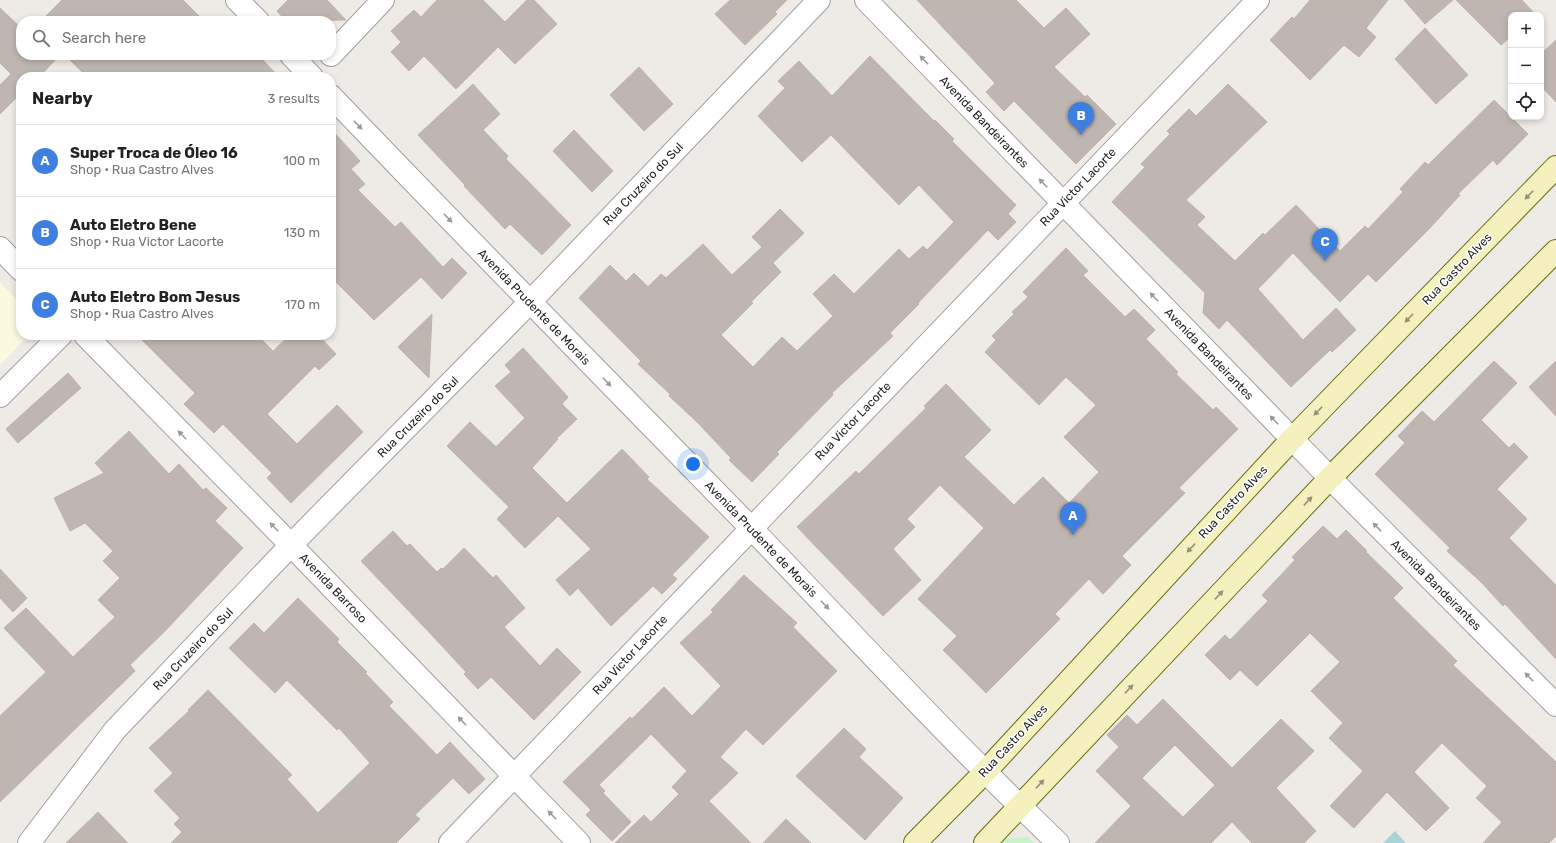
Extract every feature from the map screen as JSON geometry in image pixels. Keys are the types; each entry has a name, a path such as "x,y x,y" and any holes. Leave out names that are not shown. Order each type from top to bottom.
{"main road":[{"name":"Rua Castro Alves","path":"915,843 985,772 1292,438 1556,167"},
{"path":"985,843 1330,478 1556,251"}],"street":[{"path":"237,0 253,16"},
{"path":"336,50 383,0"},
{"name":"Rua Cruzeiro do Sul","path":"29,843 116,730 291,545 530,303 819,0"},
{"name":"Avenida Bandeirantes","path":"866,0 1330,478 1556,705"},
{"name":"Rua Victor Lacorte","path":"450,843 750,528 1258,0"},
{"path":"296,60 306,72"},
{"path":"316,72 326,60"},
{"name":"Avenida Prudente de Morais","path":"336,101 985,772 1058,843"},
{"path":"0,248 16,265"},
{"path":"0,396 56,340"},
{"name":"Avenida Barroso","path":"90,340 291,545 579,843"}],"shaded area":[{"path":"0,282 16,299 16,340 24,340 0,365"}],"green space":[{"path":"1028,837 1034,843 1001,843 1005,839"}],"water":[{"path":"1395,831 1406,843 1383,843"}],"building":[{"path":"62,0 183,0 199,16 46,16"},
{"path":"288,0 327,0 346,20 336,20 336,16 282,16 277,11"},
{"path":"437,0 483,0 505,22 527,0 534,0 557,24 515,64 498,47 456,89 424,56 409,71 391,52 401,42 391,31 414,10 421,17"},
{"path":"730,0 787,0 775,12 777,14 745,45 715,14"},
{"path":"917,0 1016,0 1044,28 1066,8 1090,34 1054,67 1085,97 1087,95 1116,124 1076,164 1014,101 1004,111 986,92 995,83"},
{"path":"1310,0 1388,0 1366,28 1376,37 1359,57 1344,45 1310,80 1270,40 1292,17 1294,19"},
{"path":"1404,0 1453,0 1425,24"},
{"path":"1456,0 1522,0 1533,12 1508,12 1508,39 1501,45"},
{"path":"0,8 16,23 16,60 55,60 44,72 16,72 16,98 0,114 0,85 11,74 0,63"},
{"path":"1425,28 1468,75 1436,104 1395,59"},
{"path":"1556,40 1556,102 1544,89 1544,51"},
{"path":"870,56 934,121 935,120 954,139 952,141 1016,205 1008,214 1016,222 998,240 988,230 890,333 893,336 832,393 833,395 777,452 779,454 752,482 729,460 731,458 697,422 669,396 670,394 638,364 641,361 579,298 610,265 626,281 634,273 648,287 661,274 666,278 703,244 732,275 762,247 752,237 780,209 804,233 773,263 781,272 721,335 753,367 782,337 797,351 833,316 813,294 834,274 854,294 899,249 909,259 923,246 927,250 954,222 919,185 899,205 831,135 802,162 758,116 785,88 778,81 799,61 832,96"},
{"path":"70,60 263,60 274,72 82,72"},
{"path":"639,67 673,104 644,131 610,95"},
{"path":"473,84 500,114 483,130 508,156 506,159 571,225 542,255 510,224 505,229 418,135"},
{"path":"1228,84 1267,122 1186,200 1205,217 1197,225 1235,261 1263,233 1265,235 1296,205 1340,251 1365,226 1368,229 1403,192 1400,189 1425,162 1428,165 1494,100 1508,114 1508,120 1514,120 1528,134 1497,165 1493,160 1458,194 1460,195 1429,229 1376,282 1368,274 1340,302 1293,253 1258,289 1303,340 1336,308 1356,330 1332,352 1330,350 1291,387 1227,320 1219,329 1203,313 1205,293 1112,202 1145,167 1141,164 1170,134 1167,131 1189,109 1196,116"},
{"path":"574,130 613,171 592,192 553,151"},
{"path":"336,135 360,161 351,169 365,184 358,190 395,227 401,222 443,267 452,258 467,273 442,299 421,277 374,320 336,282"},
{"path":"1066,248 1088,271 1083,275 1125,317 1134,309 1155,330 1146,339 1178,372 1176,374 1213,410 1216,407 1238,429 1179,488 1185,493 1122,556 1131,565 1103,594 1089,579 1055,614 1060,619 986,693 943,650 957,636 918,599 984,528 940,485 907,519 915,527 893,549 921,580 883,616 797,527 856,471 859,474 926,408 924,406 946,384 991,430 964,457 1014,505 1043,477 1069,503 1099,472 1064,437 1096,405 1066,377 1039,405 985,352 996,340 992,336 1014,314 1012,312 1028,297 1023,292"},
{"path":"432,314 429,378 398,347"},
{"path":"142,340 262,340 273,351 285,340 323,340 336,354 319,370 315,366 267,414 297,444 337,405 363,432 291,503 267,478 272,473 223,424 214,433 184,404 195,393"},
{"path":"523,348 568,397 562,404 577,419 557,438 558,439 532,468 567,503 622,449 649,477 647,479 709,537 672,575 677,579 662,594 653,586 611,626 578,588 570,596 556,580 591,549 558,516 525,548 497,519 509,507 447,446 470,422 496,447 525,418 495,386 511,372 505,365"},
{"path":"1494,361 1517,383 1481,420 1509,448 1514,443 1528,457 1497,489 1527,519 1509,538 1556,585 1556,659 1505,604 1503,606 1481,582 1447,551 1450,548 1375,474 1405,443 1398,436 1422,411 1434,422"},
{"path":"1556,361 1556,416 1529,387"},
{"path":"68,373 81,388 18,443 6,429"},
{"path":"129,431 169,474 179,464 203,490 206,488 227,508 215,521 243,548 165,631 130,665 135,671 0,802 0,716 46,672 4,628 26,608 73,657 115,617 98,600 120,578 103,561 113,551 85,523 70,531 54,498 104,473 95,463"},
{"path":"1323,526 1337,539 1346,530 1367,551 1366,552 1403,588 1393,598 1457,661 1453,665 1556,762 1556,836 1549,843 1483,843 1502,822 1476,798 1487,786 1442,743 1414,772 1449,808 1426,831 1387,792 1354,828 1330,806 1363,771 1329,738 1343,723 1311,691 1340,662 1310,633 1257,686 1240,670 1230,680 1205,655 1225,635 1230,640 1268,601 1262,595 1295,560 1292,557"},
{"path":"393,531 407,546 410,544 437,572 441,568 443,569 464,548 493,578 496,575 525,608 504,627 540,666 557,648 581,672 534,720 491,677 478,689 464,674 466,672 361,561"},
{"path":"0,569 27,598 13,612 0,598"},
{"path":"744,575 797,623 793,627 837,671 763,745 746,729 720,757 738,773 709,801 751,843 615,843 644,815 651,822 679,794 672,787 687,771 651,734 599,785 605,791 603,793 631,822 612,841 586,815 591,810 563,782 630,717 632,719 664,687 692,716 721,686 680,643 713,612 711,610"},
{"path":"298,598 339,639 337,642 367,672 365,673 393,702 389,706 437,755 450,742 485,779 469,794 453,778 415,815 420,819 396,843 171,843 182,832 174,824 180,818 154,791 173,773 149,748 189,711 188,710 208,690 292,775 287,779 318,813 370,763 339,728 337,730 287,680 275,693 229,648 254,623 264,633"},
{"path":"1163,699 1232,768 1281,719 1314,751 1276,788 1316,831 1304,843 1252,843 1232,822 1211,843 1095,843 1131,806 1096,771 1119,747 1107,735 1127,715 1137,725","holes":["1175,745 1215,785 1183,817 1142,778"]},
{"path":"844,728 866,749 859,757 903,798 865,840 796,776"},
{"path":"98,812 128,843 66,843"},
{"path":"786,819 811,843 763,843"}],"place":[{"name":"Auto Eletro Bene","path":"1081,135"},
{"name":"Auto Eletro Bom Jesus","path":"1325,261"},
{"name":"Super Troca de Óleo 16","path":"1073,535"}]}
